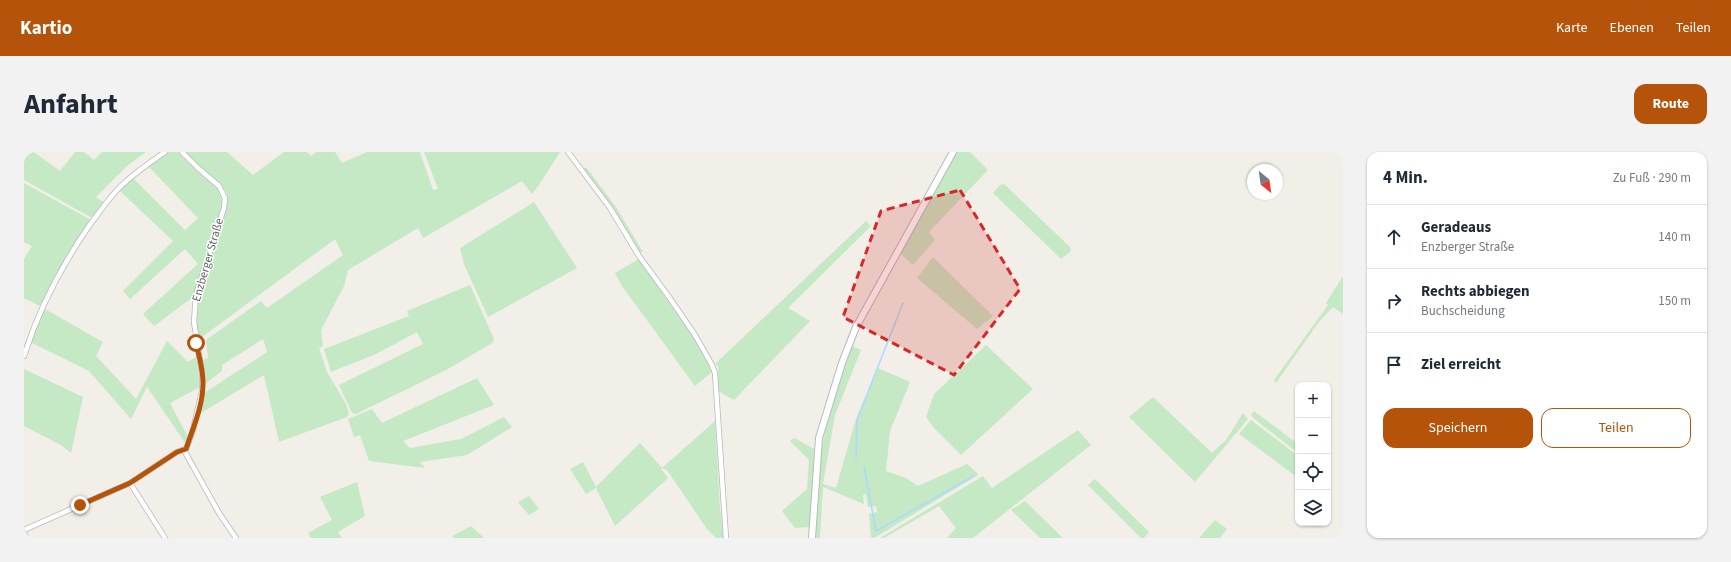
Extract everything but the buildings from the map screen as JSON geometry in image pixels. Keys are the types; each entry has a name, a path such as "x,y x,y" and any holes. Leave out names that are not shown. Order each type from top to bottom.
{"main road":[{"path":"812,538 819,438 842,364 856,327 953,152"}],"street":[{"path":"24,356 43,302 78,243 118,189 129,178 165,152"},
{"name":"Enzberger Straße","path":"182,152 219,186 225,198 224,208 196,295 194,322 202,374 202,391 193,430 186,449"},
{"path":"568,152 610,208 639,256 669,296 695,335 712,365 715,373 726,538"},
{"path":"27,538 24,532 130,483 177,452 186,449 186,456 236,538"},
{"path":"130,483 165,538"}],"highlighted area":[{"path":"960,190 1020,289 954,375 843,317 881,211"}],"green space":[{"path":"27,152 34,152 60,171 75,152 84,152 94,160 102,152 146,152 128,165 96,197 105,203 92,218 24,180 24,158"},
{"path":"167,152 179,152 182,157 220,191 222,200 221,209 193,297 154,326 143,314 198,264 185,249 130,299 123,291 173,241 119,190 133,178 185,230 198,218 148,166"},
{"path":"185,152 227,152 253,175 284,152 307,152 311,156 316,152 335,152 342,163 367,152 420,152 433,190 438,189 424,152 560,152 532,194 522,181 423,238 418,228 348,270 344,286 321,330 323,346 319,348 327,372 346,404 349,414 347,417 279,442 264,375 201,413 204,393 267,352 263,339 222,365 222,371 205,384 202,360 208,358 206,340 261,301 267,308 343,255 335,239 198,340 196,312 199,290 228,200 226,191"},
{"path":"955,152 970,152 988,170 929,232 935,240 913,265 900,253"},
{"path":"586,167 616,207 643,252 639,252 609,205 583,169"},
{"path":"24,183 91,220 55,276 40,306 24,298 24,259 32,246 24,242"},
{"path":"1004,184 1071,248 1070,252 1061,259 993,193 1000,185"},
{"path":"534,202 577,268 488,317 464,264 460,248"},
{"path":"866,221 871,226 788,308 810,321 734,400 718,391 718,366 715,364"},
{"path":"933,257 993,316 977,329 917,278"},
{"path":"637,260 640,261 692,336 710,367 712,372 695,386 622,286 615,273"},
{"path":"1343,276 1343,314 1333,307 1318,323 1276,383 1274,380 1328,305 1326,303"},
{"path":"470,285 494,339 492,343 446,370 356,414 352,413 339,385 423,344 417,332 376,354 331,372 324,349 409,316 407,311"},
{"path":"43,308 103,342 96,356 136,399 167,341 188,362 196,357 200,387 170,403 188,437 186,444 147,387 131,419 89,371 30,342"},
{"path":"986,345 1033,389 961,455 934,428 926,417 934,394"},
{"path":"852,346 861,350 835,415 823,484 836,488 856,419 878,368 910,382 890,431 886,471 906,478 918,486 967,464 978,475 874,538 871,537 869,514 877,512 876,506 868,507 866,494 863,495 864,504 823,487 820,538 816,538 821,452 828,418"},
{"path":"24,369 83,397 71,453 61,445 24,426"},
{"path":"477,378 494,405 403,441 410,448 461,439 504,417 512,427 467,455 420,462 425,468 369,461 360,435 354,437 348,419 372,409 382,423"},
{"path":"1153,397 1212,453 1226,440 1243,413 1248,419 1195,482 1129,417"},
{"path":"1254,411 1295,442 1295,451 1252,417 1251,415"},
{"path":"1251,420 1295,454 1295,476 1239,434"},
{"path":"715,421 720,509 724,538 716,538 707,529 667,470 662,468"},
{"path":"1078,430 1091,445 973,538 947,538 956,528 939,506 884,538 880,538 983,476 992,488"},
{"path":"794,438 814,449 810,527 795,528 782,511 807,489 809,460 790,441"},
{"path":"640,443 662,468 661,469 668,478 615,526 596,488 586,494 570,469 583,462 596,487"},
{"path":"1095,479 1149,532 1144,538 1141,538 1088,485"},
{"path":"357,482 365,516 338,532 342,538 311,538 308,533 332,520 320,497"},
{"path":"529,496 539,509 529,515 518,502"},
{"path":"1025,501 1063,538 1040,538 1011,510"},
{"path":"1215,520 1227,529 1220,538 1199,538"},
{"path":"471,526 484,538 454,538 452,536"}],"waterway":[{"path":"856,458 857,420 903,303"},
{"path":"864,467 876,531 974,476"}],"route":[{"path":"80,505 130,483 177,452 186,449 192,434 203,382 196,343"}]}
